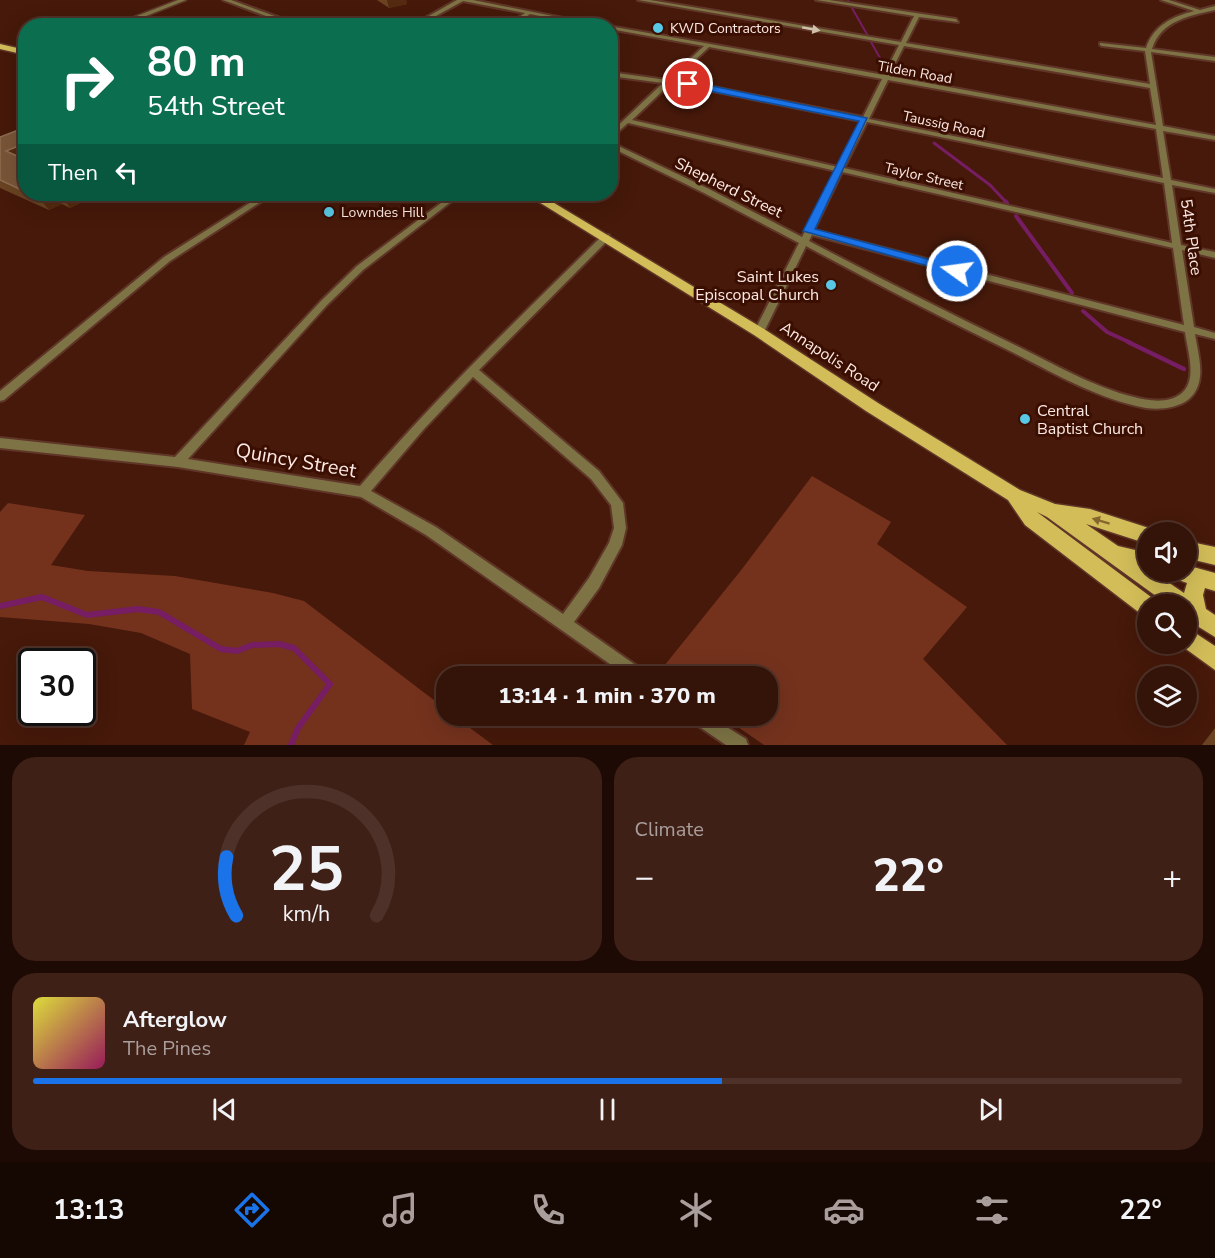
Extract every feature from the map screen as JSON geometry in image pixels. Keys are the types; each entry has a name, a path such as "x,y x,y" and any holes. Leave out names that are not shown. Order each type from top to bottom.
{"main road":[{"path":"0,46 18,51"},
{"name":"Annapolis Road","path":"559,201 606,237 1014,495"},
{"path":"1014,495 1053,511 1090,518 1137,533"},
{"path":"1014,495 1031,519 1137,599"},
{"path":"1053,511 1106,552 1168,594"},
{"path":"1067,546 1137,559"},
{"path":"1197,552 1215,556"},
{"path":"1193,594 1198,577"},
{"path":"1197,614 1215,627"},
{"path":"1197,645 1215,659"}],"street":[{"path":"135,18 183,0"},
{"path":"226,0 277,18"},
{"path":"428,18 463,0 560,18"},
{"path":"486,4 492,0"},
{"path":"641,0 1154,87"},
{"path":"819,0 956,21"},
{"path":"876,9 882,0"},
{"path":"1164,0 1201,12"},
{"path":"1148,51 1153,33 1160,27 1179,18 1215,8"},
{"path":"521,18 530,12"},
{"path":"759,332 917,15"},
{"name":"Tilden Road","path":"618,29 1215,138"},
{"path":"1102,44 1215,58"},
{"path":"618,129 707,46"},
{"name":"54th Place","path":"1092,384 1122,398 1148,404 1165,404 1181,399 1192,392 1196,375 1148,51"},
{"name":"Taussig Road","path":"618,75 668,82 864,120 1215,191"},
{"name":"Taylor Street","path":"627,121 1215,255"},
{"name":"Shepherd Street","path":"618,148 803,241 964,326 1092,384"},
{"path":"0,397 167,259 258,201"},
{"path":"178,462 344,283 380,252 448,201"},
{"path":"808,231 1215,336"},
{"path":"363,492 389,460 473,371 606,237"},
{"path":"473,371 595,475 617,503 620,528 615,544 594,583 565,623"},
{"name":"Quincy Street","path":"0,443 178,462 363,492 431,531 625,666"},
{"path":"711,726 740,745"}],"shaded area":[{"path":"812,476 891,522 877,544 967,607 923,659 1007,745 764,745 736,726 778,726 778,666 664,666 742,569"},
{"path":"8,503 85,515 51,565 88,571 175,576 273,593 304,601 436,702 436,726 467,726 493,745 244,745 250,732 192,709 190,654 141,633 89,624 0,617 0,512"}],"building":[{"path":"18,130 18,146 6,151 18,156 18,188 0,180 0,137"}],"waterway":[{"path":"852,8 868,36"},
{"path":"871,42 880,58"},
{"path":"934,143 990,185 1006,202"},
{"path":"1016,216 1072,293"},
{"path":"1083,311 1107,332 1131,343"},
{"path":"1128,342 1184,369"},
{"path":"0,606 42,597 87,615 138,609 159,612 221,649 237,651 252,645 279,644 294,648 330,684 298,728 291,745"}],"place":[{"name":"KWD Contractors","path":"658,28"},
{"name":"Lowndes Hill","path":"329,212"},
{"name":"Saint Lukes Episcopal Church","path":"831,285"},
{"name":"Central Baptist Church","path":"1025,419"}],"route":[{"path":"688,84 864,120 808,231 957,271"}]}
